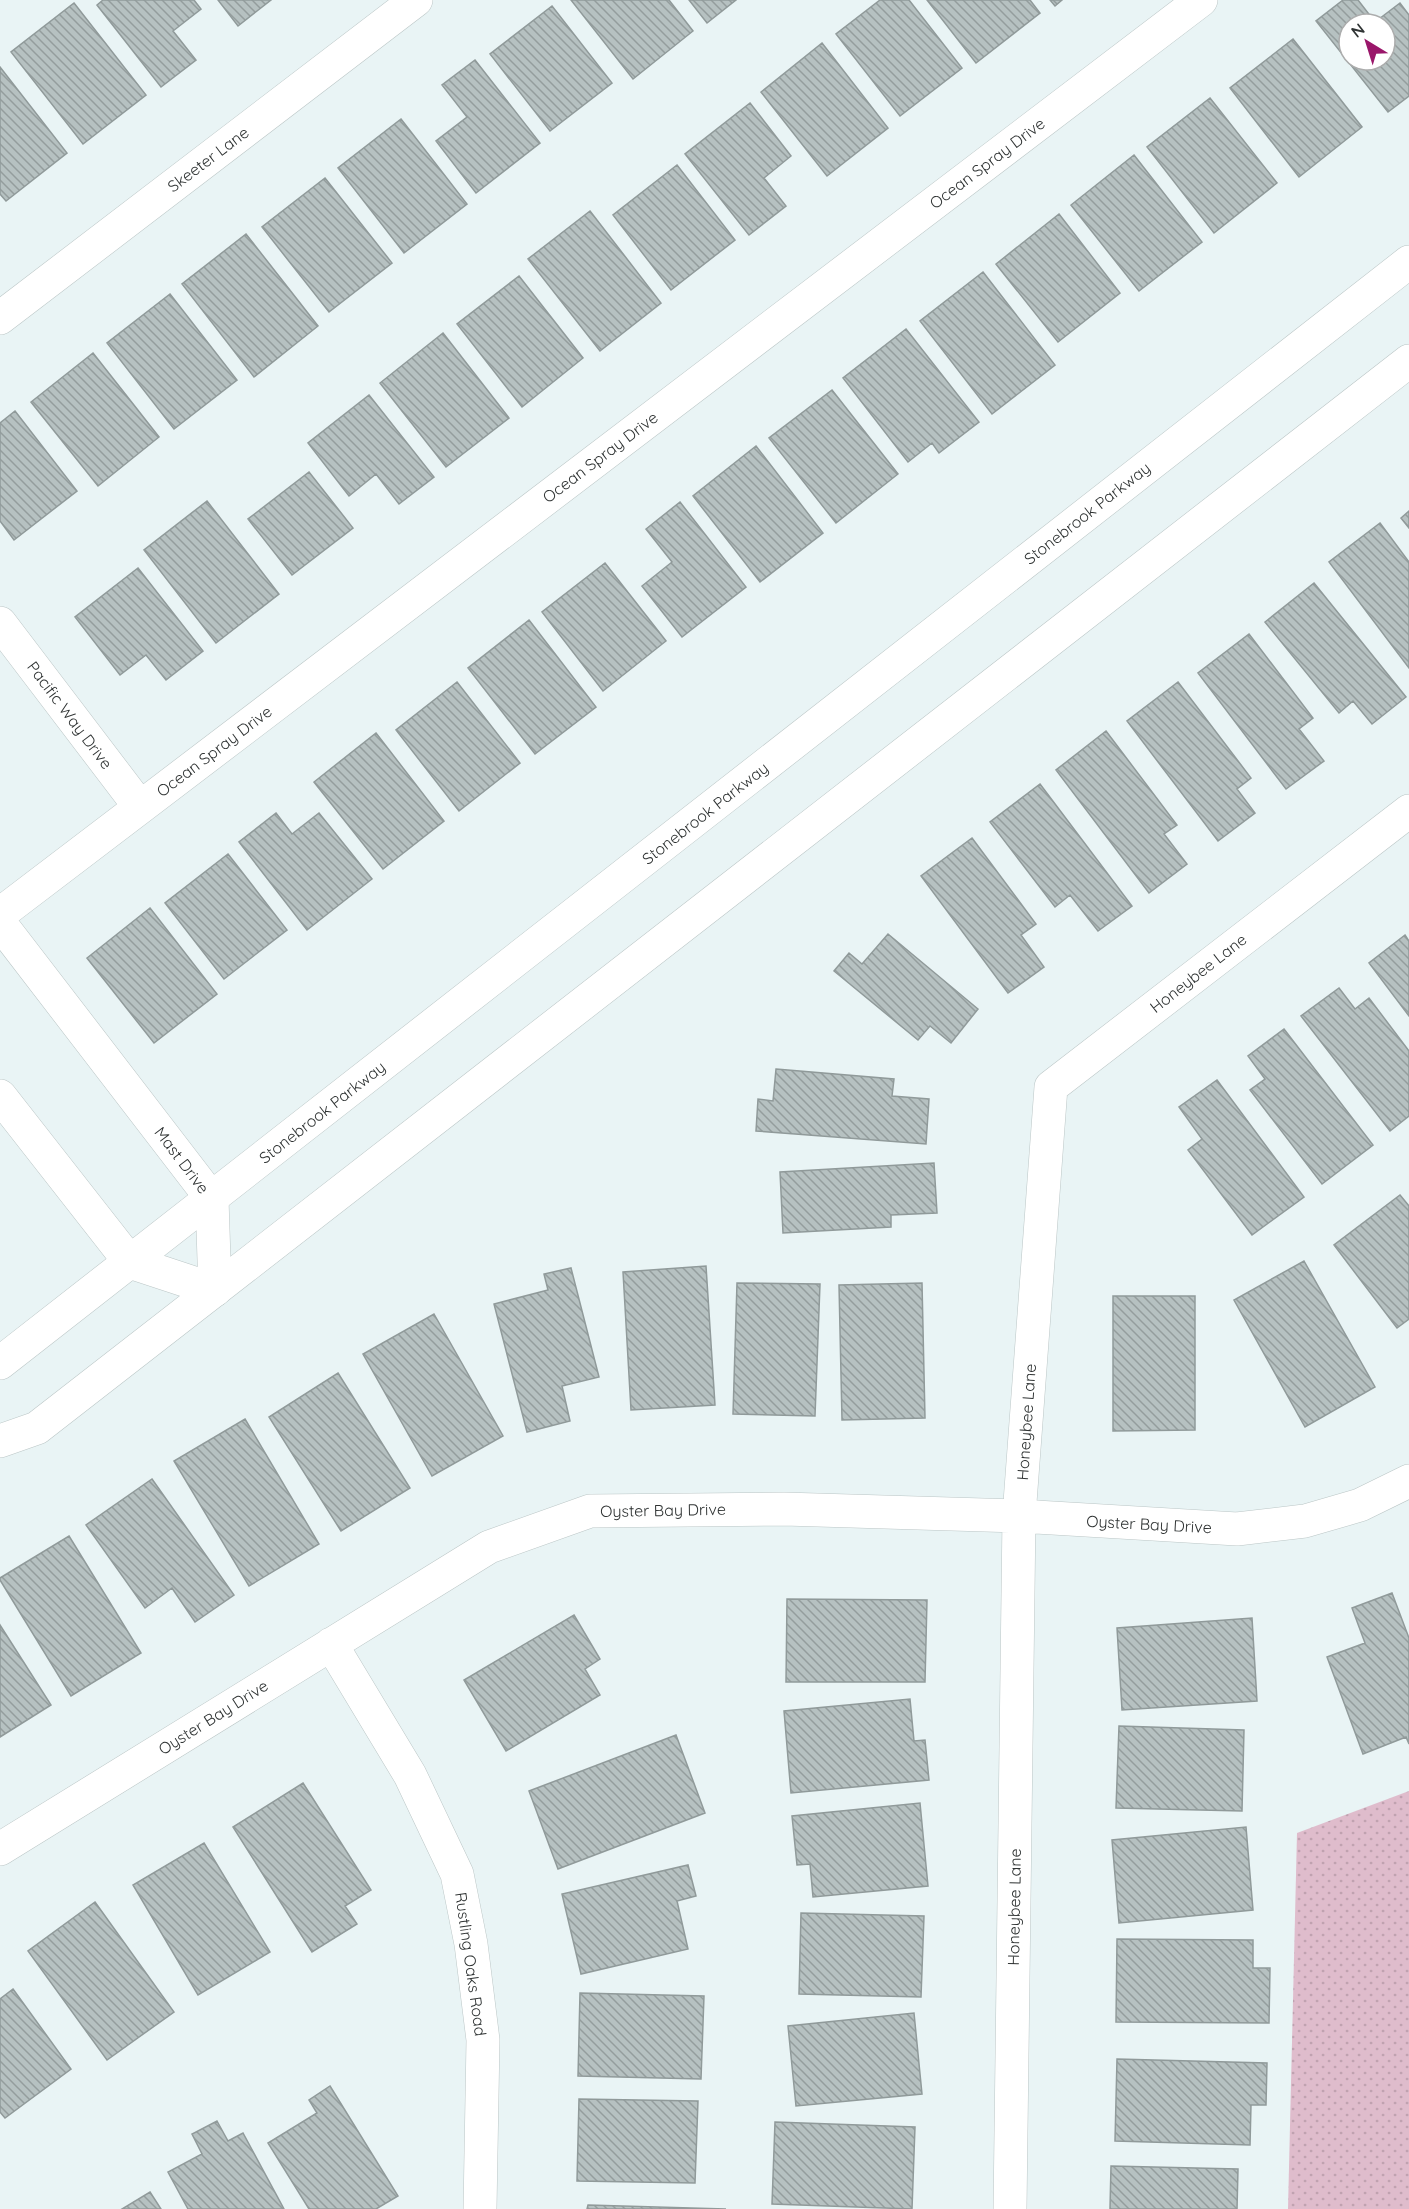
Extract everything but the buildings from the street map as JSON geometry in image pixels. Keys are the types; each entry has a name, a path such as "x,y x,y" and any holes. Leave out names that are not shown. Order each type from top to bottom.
{"street":[{"name":"Skeeter Lane","path":"0,318 416,0"},
{"name":"Ocean Spray Drive","path":"0,914 1201,0"},
{"name":"Stonebrook Parkway","path":"0,1364 1409,261"},
{"path":"0,1441 37,1428 1409,361"},
{"name":"Pacific Way Drive","path":"0,623 140,807"},
{"name":"Honeybee Lane","path":"1010,2209 1019,1516 1050,1087 1409,811"},
{"name":"Mast Drive","path":"0,923 212,1199 215,1290"},
{"path":"0,1096 130,1262 215,1290"},
{"name":"Oyster Bay Drive","path":"0,1849 489,1546 590,1511 784,1509 1019,1516 1237,1529 1305,1521 1360,1505 1409,1481"},
{"name":"Rustling Oaks Road","path":"331,1644 410,1775 458,1874 471,1944 483,2040 480,2209"}],"shaded area":[{"path":"1409,1791 1409,2209 1288,2209 1297,1833"}]}
